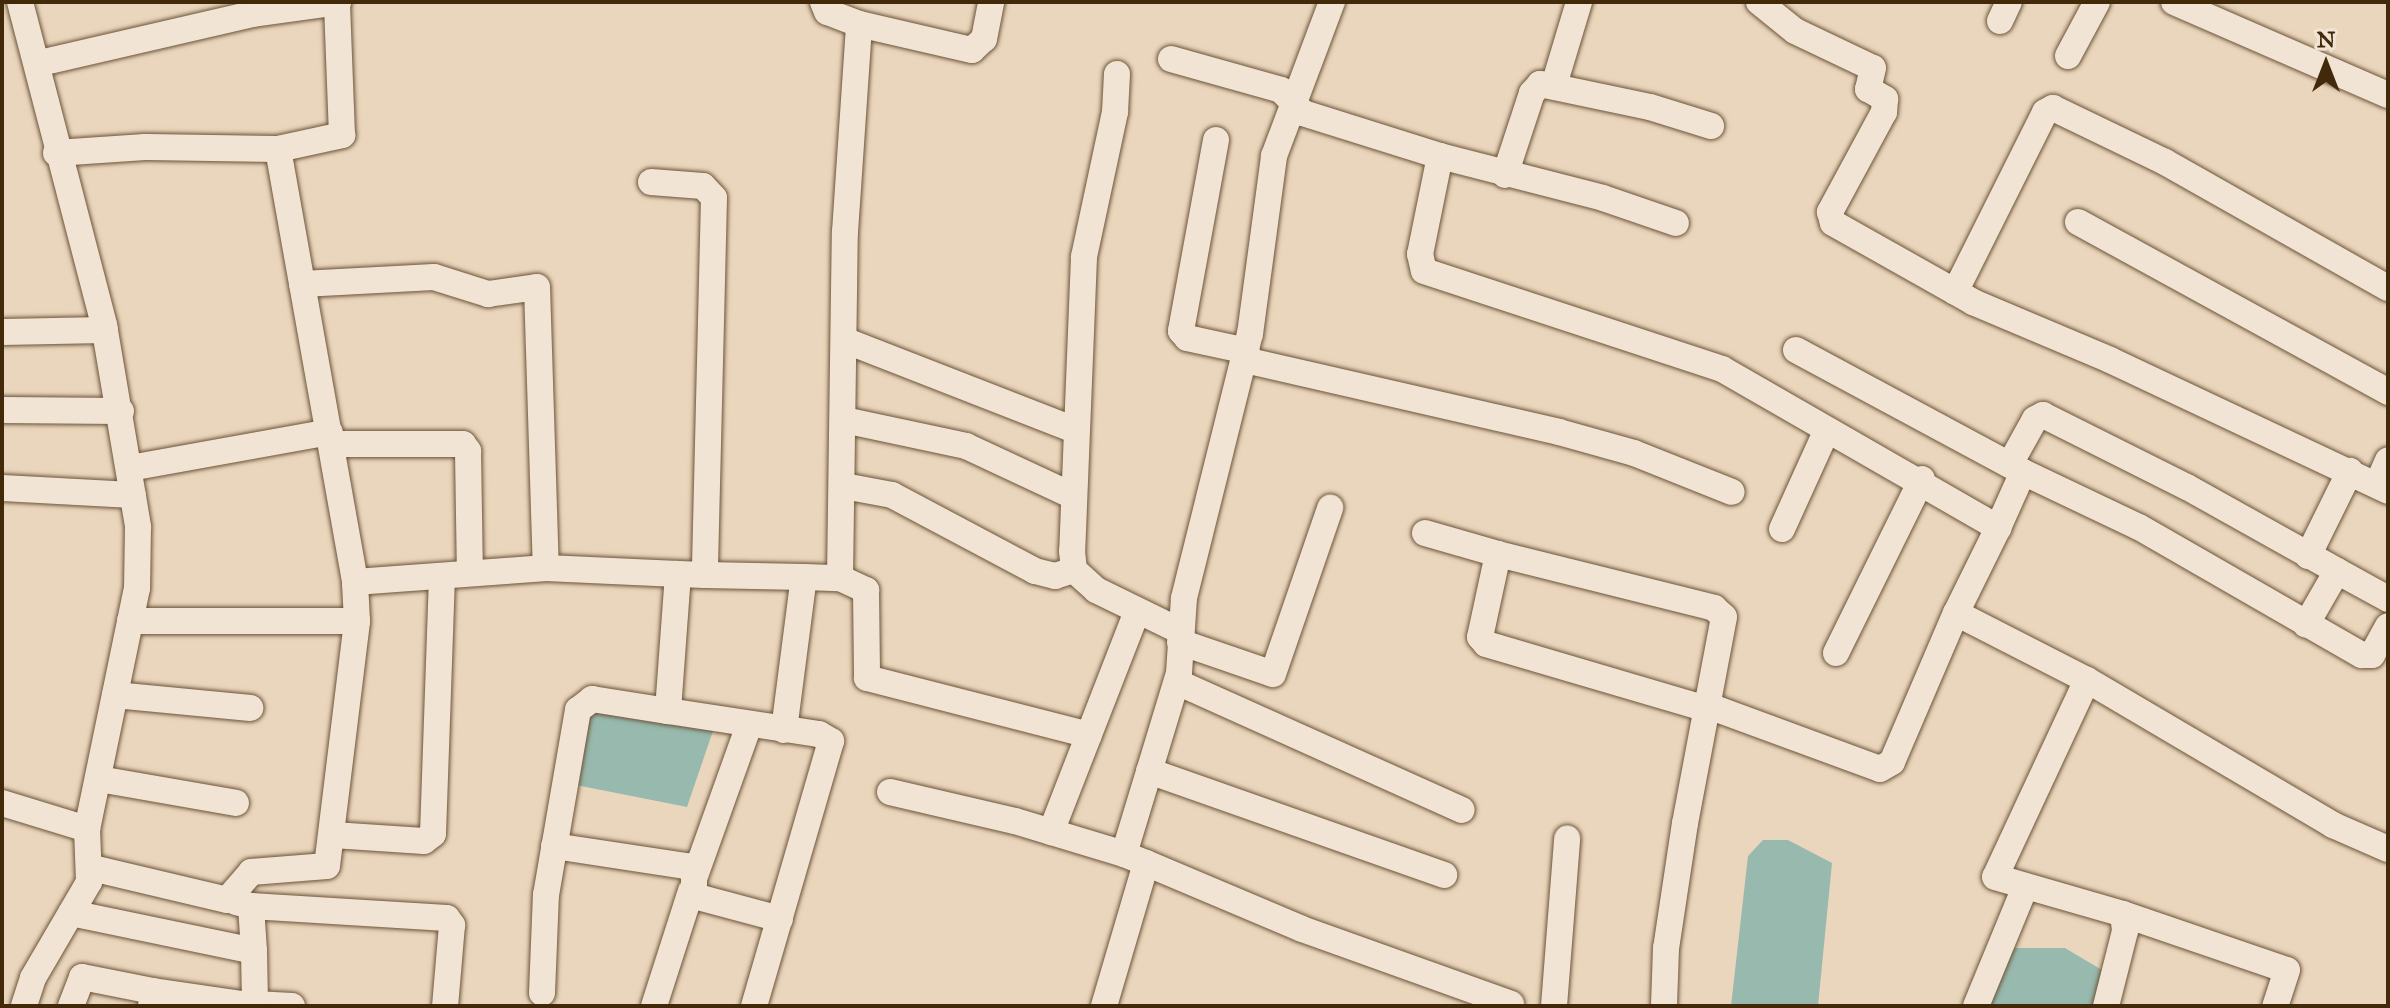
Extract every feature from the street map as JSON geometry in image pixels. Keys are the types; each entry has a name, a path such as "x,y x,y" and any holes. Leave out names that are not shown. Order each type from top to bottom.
{"street":[{"path":"20,2 40,63 56,153 105,330 130,468 137,588 87,829 92,868 71,913 33,978 24,1006"},
{"path":"40,63 253,14 337,2 342,135 278,149 145,147 56,153"},
{"path":"823,2 827,12 859,24 972,50 984,39 991,2"},
{"path":"1554,85 1579,2"},
{"path":"2068,56 2097,2"},
{"path":"2176,3 2388,95"},
{"path":"1104,1006 1135,858 1149,771 1177,682 1179,636 1246,356 1265,200 1325,4"},
{"path":"1772,7 1873,68 1868,89 1885,99 1884,112 1830,219 1955,292 2382,488 2388,460"},
{"path":"840,578 848,164 859,24"},
{"path":"1171,59 1281,90 1303,113 1505,175 1603,198 1676,223"},
{"path":"1117,74 1115,112 1084,257 1075,430 1074,570 1096,590 1179,636 1273,674 1330,508"},
{"path":"1505,175 1532,93 1540,84 1711,126"},
{"path":"1955,292 2045,112 2053,108 2165,162 2388,288"},
{"path":"1216,140 1181,331 1187,338 1246,356 1634,453 1732,492"},
{"path":"255,1005 254,951 239,903 239,881 259,869 327,866 357,621 355,582 331,438 278,149"},
{"path":"1440,156 1420,254 1424,271 1722,369 1827,430 1922,479 1998,528"},
{"path":"651,182 703,186 714,198 705,575"},
{"path":"2078,222 2388,392"},
{"path":"302,284 434,277 488,294 537,287 546,568"},
{"path":"2,332 105,330"},
{"path":"844,340 1075,430"},
{"path":"1796,350 2016,468 2139,527 2306,625 2367,657 2388,626"},
{"path":"2,410 121,411"},
{"path":"1498,554 1482,642 1697,706 1706,705 1885,768 1998,528 2035,419 2052,417 2388,599"},
{"path":"844,420 966,446 1073,496"},
{"path":"1782,529 1827,430"},
{"path":"130,468 331,438 466,447 470,573"},
{"path":"2308,556 2350,471"},
{"path":"1836,653 1922,479"},
{"path":"844,486 892,495 1035,571 1055,576 1074,570"},
{"path":"2,488 133,495"},
{"path":"1425,533 1721,611 1723,627 1706,705 1666,948 1664,1006"},
{"path":"355,582 546,568 840,578 866,590 867,678 1089,735"},
{"path":"2306,625 2337,571"},
{"path":"668,711 678,574"},
{"path":"333,835 424,841 433,834 442,576"},
{"path":"784,730 804,577"},
{"path":"1051,832 1137,611"},
{"path":"1956,613 2087,680 2333,825 2388,849"},
{"path":"130,621 357,621"},
{"path":"2087,680 1995,874 1998,881 2123,914 2287,970 2275,1006"},
{"path":"1177,682 1462,810"},
{"path":"115,695 250,708"},
{"path":"542,993 546,895 554,846 581,704 592,699 825,736 833,749 754,1006"},
{"path":"654,1006 749,725"},
{"path":"1149,771 1444,875"},
{"path":"99,779 236,803"},
{"path":"890,792 1051,832 1135,858 1302,929 1513,1005"},
{"path":"2,803 87,829"},
{"path":"1554,1006 1567,839"},
{"path":"554,846 686,866 699,898 780,919"},
{"path":"92,868 239,903 447,918 452,925 445,1006"},
{"path":"1976,1006 2025,887"},
{"path":"71,913 254,951"},
{"path":"2106,1006 2125,931 2123,914"},
{"path":"71,1006 82,977 152,998 292,1006"}],"water":[{"path":"590,709 715,725 687,807 576,785"},
{"path":"1763,840 1788,840 1832,863 1818,1006 1731,1006 1748,856"},
{"path":"2005,948 2065,948 2112,976 2108,1006 1991,1006"}]}
